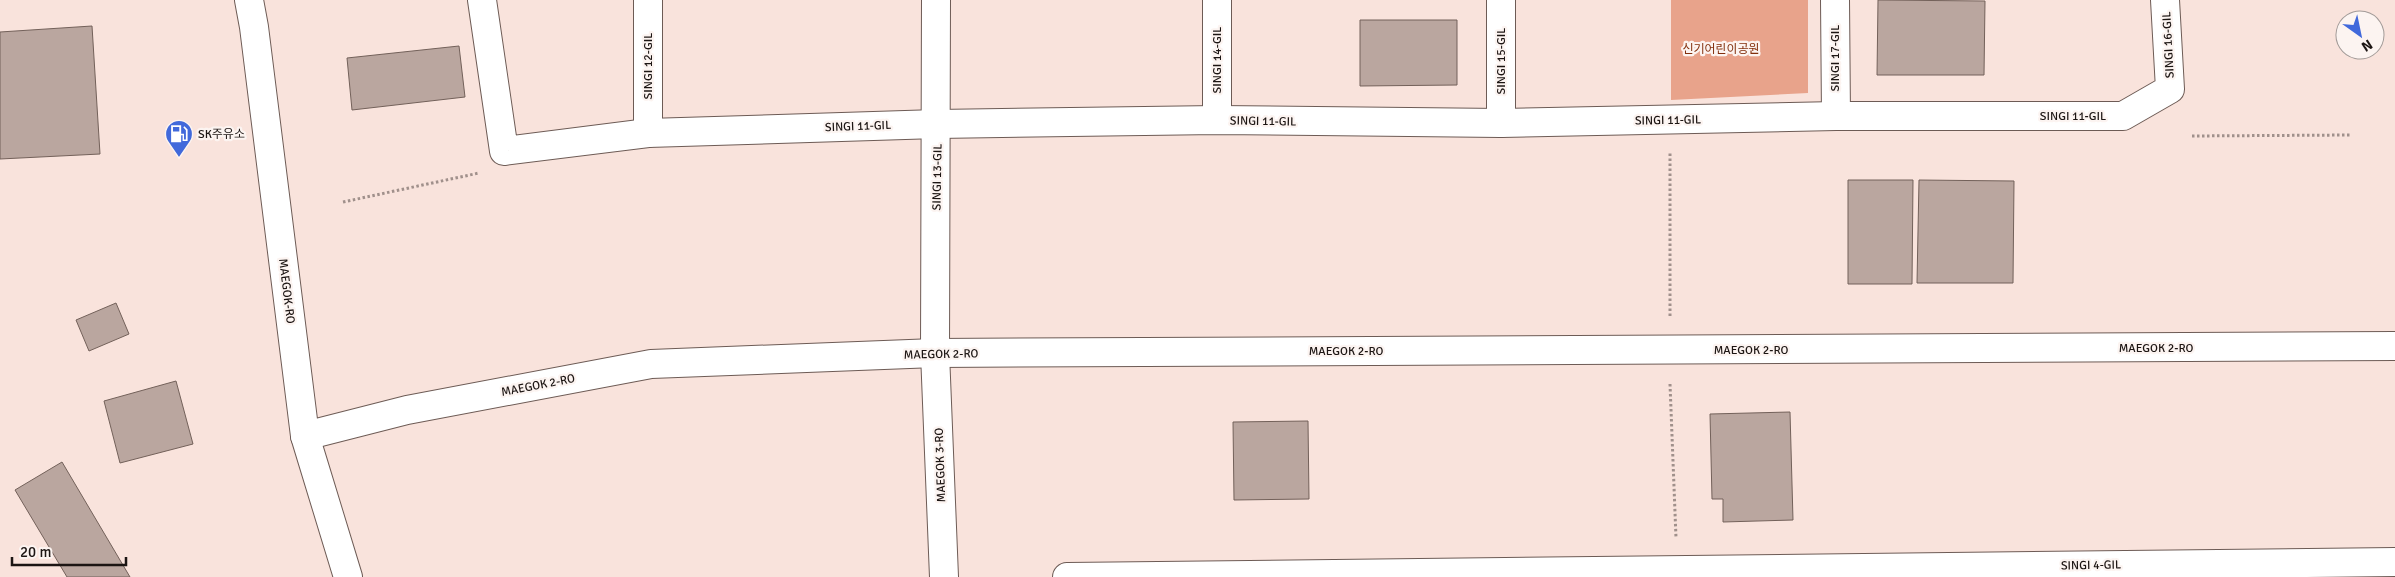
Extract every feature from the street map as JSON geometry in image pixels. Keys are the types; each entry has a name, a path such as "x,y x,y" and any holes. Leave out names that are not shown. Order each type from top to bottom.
{"street":[{"name":"MAEGOK-RO","path":"249,0 305,436 348,577"},
{"path":"482,0 504,152"},
{"name":"SINGI 12-GIL","path":"648,0 648,133"},
{"name":"SINGI 13-GIL","path":"935,353 936,0"},
{"name":"SINGI 14-GIL","path":"1217,0 1217,120"},
{"name":"SINGI 15-GIL","path":"1501,0 1501,123"},
{"name":"SINGI 17-GIL","path":"1835,0 1836,116"},
{"name":"SINGI 16-GIL","path":"2165,0 2170,89"},
{"name":"SINGI 11-GIL","path":"504,152 648,133 937,124 1217,120 1501,123 1836,116 2122,116 2170,89"},
{"name":"MAEGOK 2-RO","path":"305,436 406,410 651,364 935,353 2395,346"},
{"name":"MAEGOK 3-RO","path":"935,353 944,577"},
{"name":"SINGI 4-GIL","path":"1067,577 2395,562"}],"path":[{"path":"2192,136 2350,135"},
{"path":"1670,144 1670,319"},
{"path":"343,202 479,173 504,152"},
{"path":"1670,381 1676,541"}],"green space":[{"name":"신기어린이공원","path":"1671,0 1808,0 1808,93 1671,100"}],"building":[{"path":"1878,0 1985,1 1984,75 1877,75"},
{"path":"1360,20 1457,20 1457,85 1360,86"},
{"path":"92,26 100,154 0,159 0,32"},
{"path":"459,46 465,97 352,110 347,58"},
{"path":"1848,180 1913,180 1912,284 1848,284"},
{"path":"1919,180 2014,181 2013,283 1917,283"},
{"path":"116,303 129,334 89,351 76,320"},
{"path":"176,381 193,444 120,463 104,401"},
{"path":"1790,412 1793,520 1723,522 1723,499 1712,499 1710,414"},
{"path":"1308,421 1309,499 1234,500 1233,422"},
{"path":"62,462 130,577 67,577 15,490"}],"place":[{"name":"SK주유소","path":"179,158"}]}
